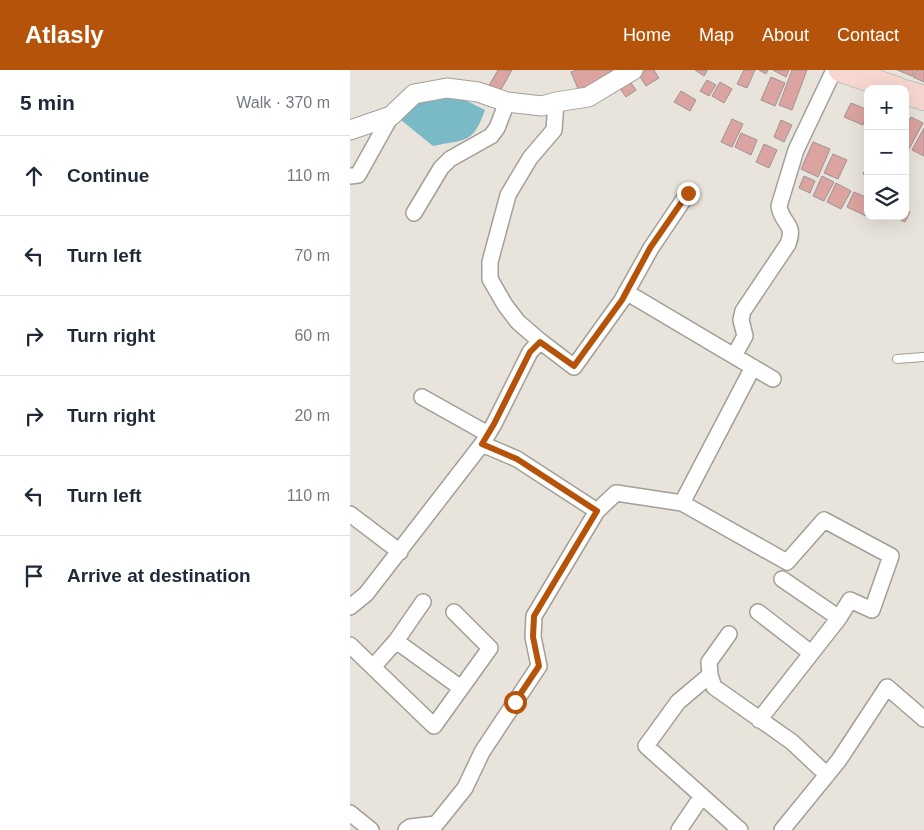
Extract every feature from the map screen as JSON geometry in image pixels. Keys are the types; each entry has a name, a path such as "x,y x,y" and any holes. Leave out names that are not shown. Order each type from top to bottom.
{"main road":[{"path":"841,70 885,85"},
{"path":"909,93 924,98"}],"street":[{"path":"350,176 358,175 391,116 414,94 447,88 478,92 507,102 542,106 588,97 633,70"},
{"path":"734,356 745,336 741,320 743,311 788,244 792,234 791,226 781,215 780,206 796,150 834,70"},
{"path":"414,213 441,168 450,159 491,136 497,128 507,102"},
{"path":"556,102 554,130 530,158 508,195 490,262 490,279 505,305 518,322 540,342 574,366 626,292 650,248 688,193"},
{"path":"350,130 391,116"},
{"path":"626,292 772,379"},
{"path":"350,607 366,594 400,552 485,439 530,352 540,342"},
{"path":"682,503 753,367"},
{"path":"422,397 597,511"},
{"path":"406,830 418,825 441,827 465,788 482,752 539,666 533,637 534,616 597,511 616,493 682,503 787,562 824,520 891,556 872,610 850,600 839,618 759,720"},
{"path":"350,514 400,552"},
{"path":"782,579 839,618"},
{"path":"373,667 396,641 423,602"},
{"path":"350,645 434,726 490,648 454,612"},
{"path":"758,612 811,653"},
{"path":"729,634 709,662 710,675 714,687 792,742 827,775"},
{"path":"396,641 461,688"},
{"path":"710,675 678,702 646,746 740,830"},
{"path":"782,830 840,760 887,687 924,719"},
{"path":"679,830 702,796"},
{"path":"350,813 371,830"}],"lane":[{"path":"897,359 924,357"}],"water":[{"path":"453,94 485,110 476,129 467,138 433,146 401,120 410,105 421,98"}],"building":[{"path":"498,70 512,70 499,93 488,87"},
{"path":"576,70 618,70 579,91 571,72"},
{"path":"646,70 654,70 659,78 646,86 639,75"},
{"path":"695,70 707,70 707,71 704,76"},
{"path":"744,70 755,70 747,88 737,84"},
{"path":"759,70 768,70 766,74"},
{"path":"773,70 789,70 786,77"},
{"path":"792,70 807,70 792,110 779,105"},
{"path":"897,70 914,70 912,76"},
{"path":"916,70 924,70 924,82 913,77"},
{"path":"771,77 785,83 775,106 761,100"},
{"path":"629,80 636,90 626,97 619,87"},
{"path":"707,80 716,85 709,96 700,91"},
{"path":"720,82 732,89 724,103 712,96"},
{"path":"681,91 696,100 690,111 674,102"},
{"path":"851,103 864,108 863,125 844,117"},
{"path":"911,117 923,123 909,149 909,130"},
{"path":"732,119 743,124 732,147 721,142"},
{"path":"781,120 792,125 784,142 774,137"},
{"path":"924,128 924,156 912,150"},
{"path":"741,133 757,140 751,155 735,147"},
{"path":"813,142 830,149 818,177 801,169"},
{"path":"764,144 777,150 769,168 756,162"},
{"path":"833,154 847,160 838,179 824,173"},
{"path":"804,176 815,181 810,193 799,188"},
{"path":"822,176 834,182 824,201 813,196"},
{"path":"836,183 851,191 841,209 827,202"},
{"path":"854,192 864,196 864,215 847,207"}],"route":[{"path":"515,702 539,666 533,637 534,616 546,600 597,511 517,459 482,444 530,352 540,342 574,366 622,300 650,248 688,193"}]}
